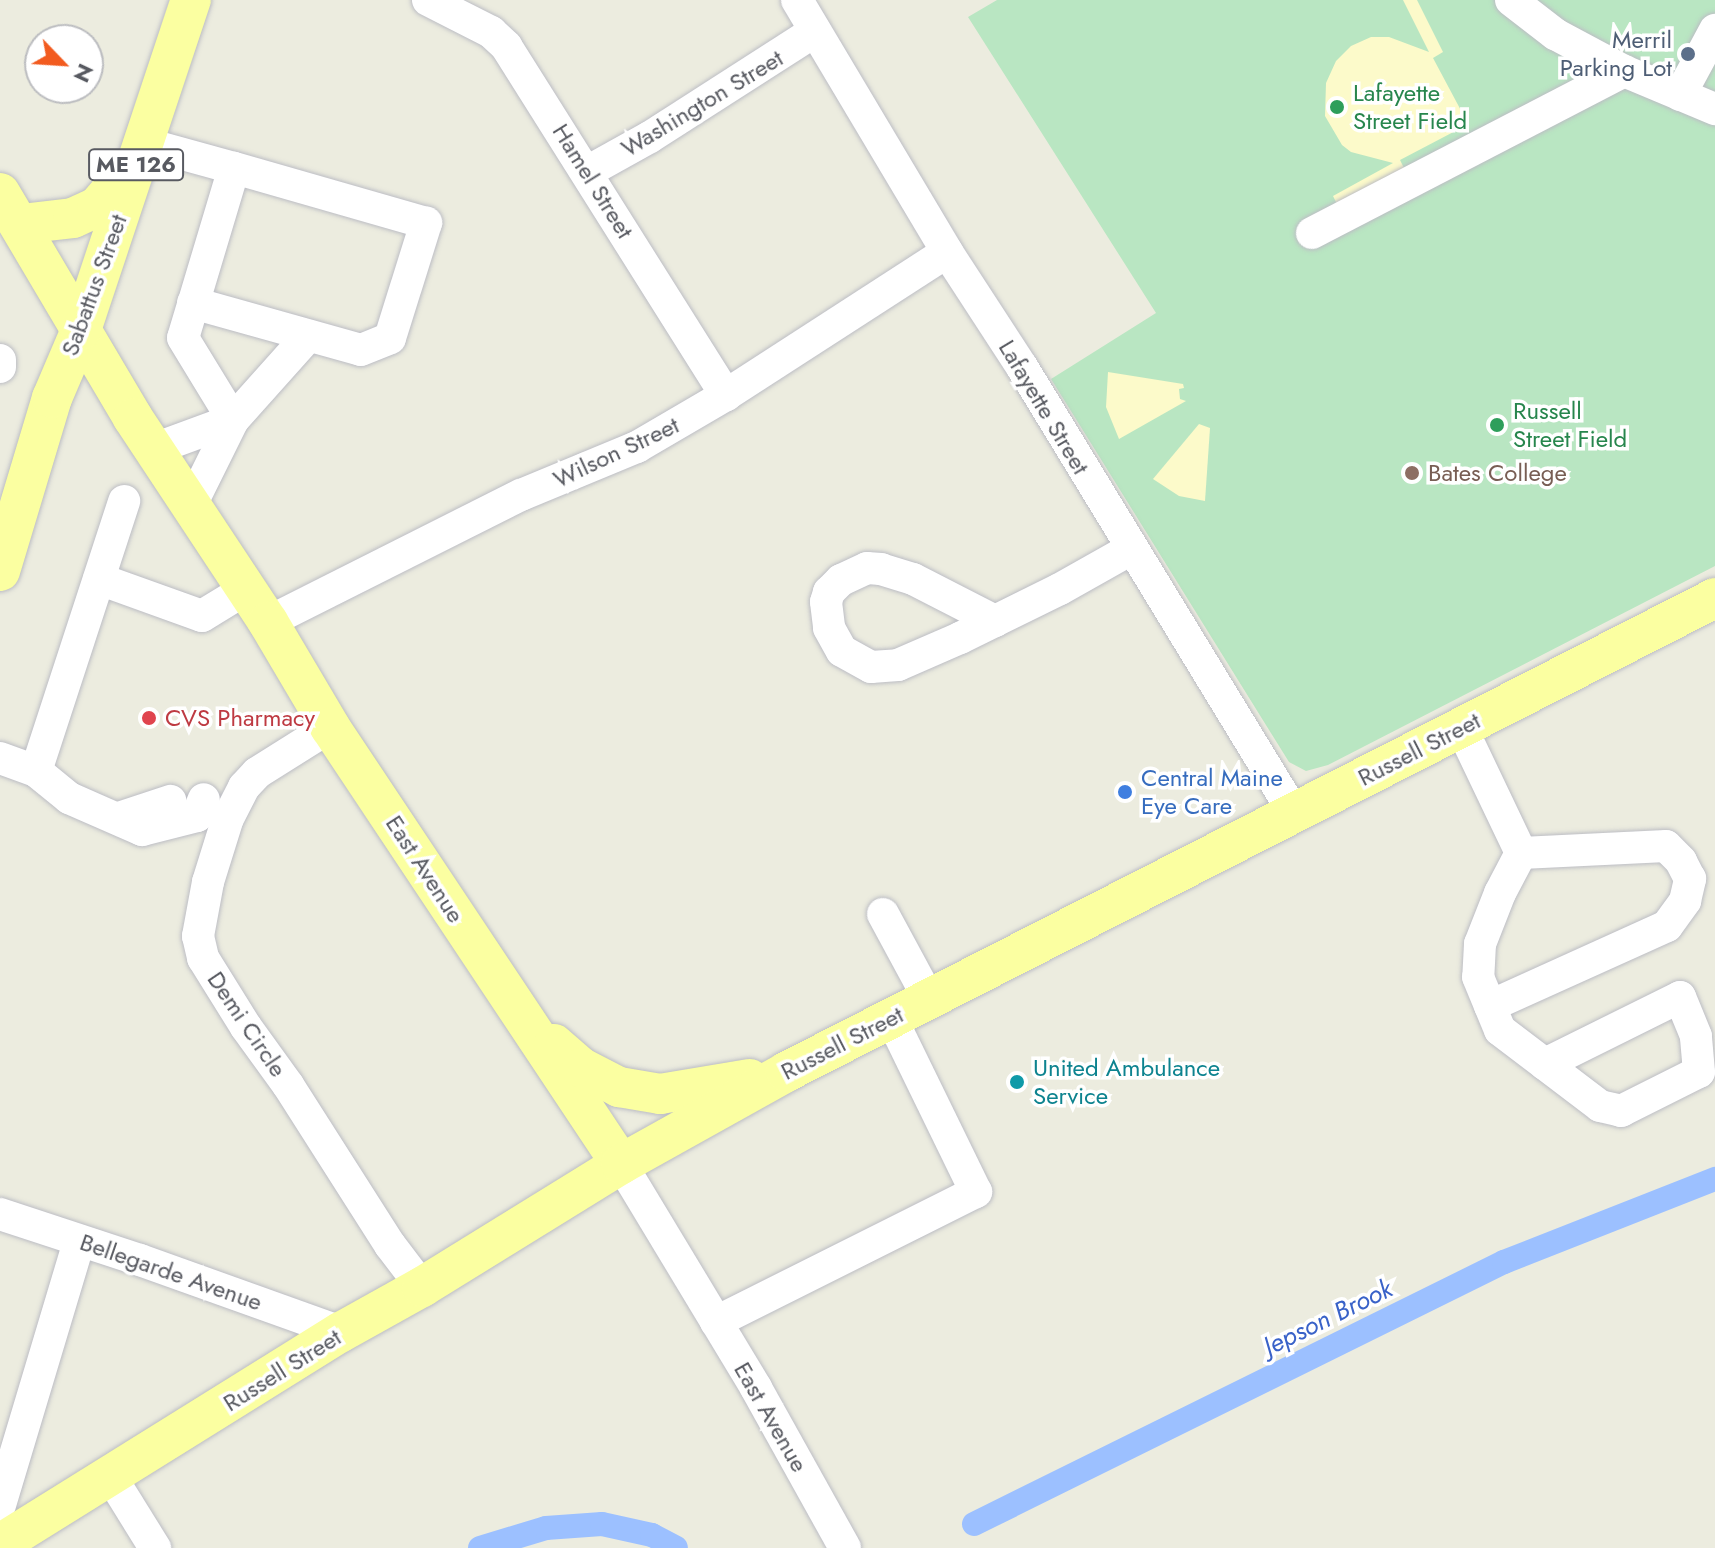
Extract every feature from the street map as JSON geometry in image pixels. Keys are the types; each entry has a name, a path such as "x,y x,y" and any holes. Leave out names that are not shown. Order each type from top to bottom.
{"main road":[{"name":"Sabattus Street","path":"0,571 52,398 81,330 191,0"},
{"path":"11,209 73,218 97,207 115,190 142,148"},
{"name":"East Avenue","path":"11,209 154,449 268,622 330,727 621,1164"},
{"name":"Russell Street","path":"0,1544 341,1332 422,1287 621,1164 786,1072 1715,598"},
{"path":"524,1018 582,1068 619,1087 660,1094 786,1072"}],"street":[{"name":"Hamel Street","path":"428,0 491,32 506,46 726,395"},
{"name":"Lafayette Street","path":"797,0 947,252 1022,367 1294,813"},
{"path":"1511,0 1555,34 1624,71 1715,109"},
{"path":"1680,95 1715,30"},
{"name":"Washington Street","path":"587,172 650,137 815,31"},
{"path":"1312,233 1624,71"},
{"path":"142,148 234,168 426,223 390,338 361,350 193,303"},
{"path":"233,420 183,338 234,168"},
{"name":"Wilson Street","path":"268,622 521,495 637,447 726,395 947,252"},
{"path":"191,505 233,420 308,336"},
{"path":"0,360 0,367"},
{"path":"154,449 233,420"},
{"path":"36,771 124,501"},
{"path":"995,621 913,579 881,569 867,568 841,580 829,592 826,602 829,628 842,651 871,667 898,665 995,621 1131,549"},
{"path":"99,579 202,616 246,589"},
{"name":"Demi Circle","path":"330,727 257,773 199,799 201,910 198,936 203,958 390,1245 422,1287"},
{"path":"1461,727 1521,853"},
{"path":"0,758 36,771 69,798 115,819 199,799"},
{"path":"1490,1006 1667,926 1685,901 1690,879 1681,861 1666,846 1521,853"},
{"path":"1521,853 1500,893 1480,944 1478,977 1500,1030 1600,1106 1621,1111 1699,1072 1696,1036 1680,997 1545,1064"},
{"path":"883,914 929,999"},
{"path":"716,1322 976,1192 891,1018"},
{"name":"East Avenue","path":"621,1164 716,1322 845,1548"},
{"name":"Bellegarde Avenue","path":"0,1214 341,1332"},
{"path":"0,1505 79,1241"},
{"path":"111,1477 155,1548"}],"green space":[{"name":"Bates College","path":"997,0 1715,0 1715,566 1328,765 1306,771 1289,762 1051,379 1156,313 968,17"}],"sand":[{"path":"1403,0 1417,0 1443,52 1433,58 1465,118 1461,128 1400,160 1405,170 1338,206 1333,196 1393,163 1351,152 1342,145 1325,116 1326,83 1336,61 1351,46 1371,37 1389,37 1429,52"},
{"path":"1108,372 1183,384 1184,388 1179,389 1180,399 1186,401 1119,439 1106,407"},
{"path":"1199,424 1210,428 1205,501 1179,496 1153,479"}],"waterway":[{"name":"Jepson Brook","path":"974,1524 1504,1262 1715,1179"},
{"name":"Jepson Brook","path":"480,1548 546,1528 602,1524 652,1535 676,1548"}],"place":[{"name":"Merril Parking Lot","path":"1688,54"},
{"name":"Lafayette Street Field","path":"1337,107"},
{"name":"Russell Street Field","path":"1497,425"},
{"name":"Bates College","path":"1412,473"},
{"name":"CVS Pharmacy","path":"149,718"},
{"name":"Central Maine Eye Care","path":"1125,792"},
{"name":"United Ambulance Service","path":"1017,1082"}]}
